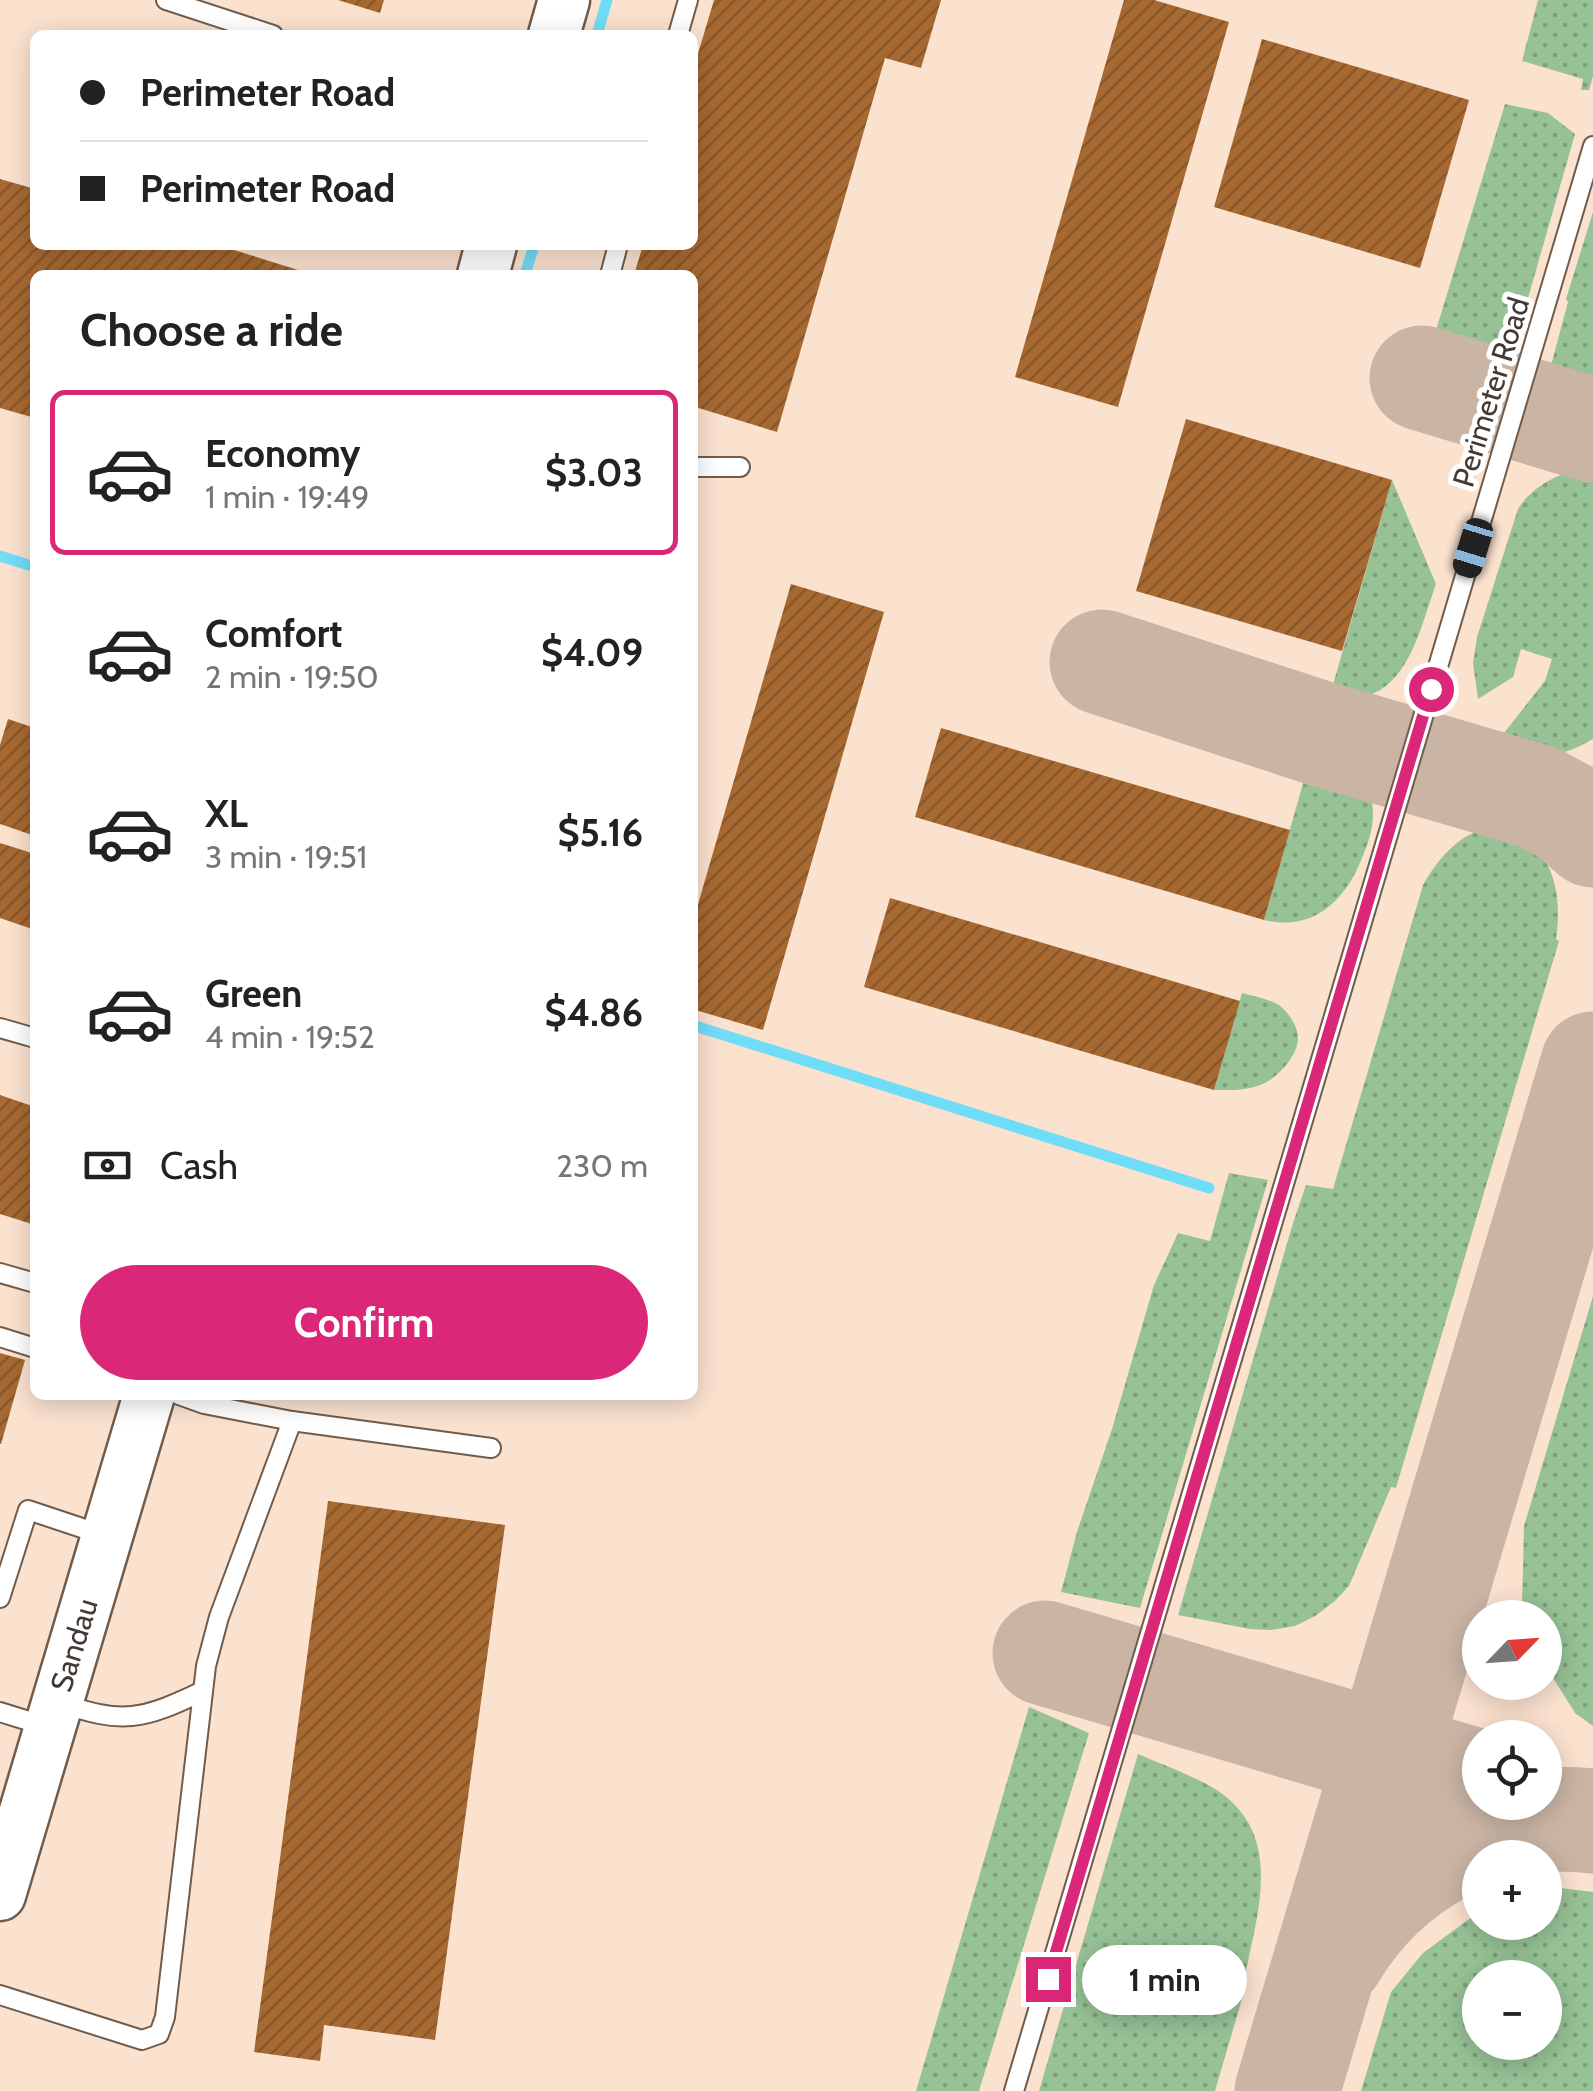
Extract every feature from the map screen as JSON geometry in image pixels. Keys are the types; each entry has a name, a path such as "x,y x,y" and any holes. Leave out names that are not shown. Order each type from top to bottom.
{"street":[{"path":"555,30 564,0"},
{"name":"Sandau","path":"0,1895 148,1400"}],"lane":[{"path":"166,0 257,30"},
{"path":"679,30 688,0"},
{"name":"Perimeter Road","path":"1014,2091 1593,146"},
{"path":"698,467 740,467"},
{"path":"0,1028 30,1037"},
{"path":"0,1272 30,1281"},
{"path":"0,1337 30,1346"},
{"path":"193,1400 292,1421 492,1448"},
{"path":"0,1995 142,2040 158,2034 165,2017 206,1666 219,1617 292,1421"},
{"path":"0,1598 28,1510 107,1536"},
{"path":"0,1712 88,1713 123,1718 156,1712 203,1691"}],"green space":[{"path":"1538,0 1593,0 1593,76 1589,90 1581,90 1583,79 1522,61"},
{"path":"1505,104 1548,113 1575,134 1510,361 1470,355 1433,340"},
{"path":"1593,212 1593,396 1547,380 1566,299"},
{"path":"1585,466 1593,468 1593,739 1557,754 1535,754 1500,738 1545,681 1552,659 1521,649 1513,677 1478,699 1473,663 1477,637 1518,509 1539,487"},
{"path":"1392,480 1436,584 1410,655 1387,685 1354,698 1330,695"},
{"path":"1308,766 1349,782 1371,797 1370,835 1355,874 1325,910 1298,921 1264,920"},
{"path":"1485,829 1516,834 1529,842 1548,865 1557,894 1559,941 1396,1488 1391,1487 1349,1586 1315,1616 1295,1626 1271,1630 1178,1615 1293,1223 1306,1185 1333,1189 1423,885 1448,851 1465,837"},
{"path":"1242,993 1279,1005 1292,1020 1297,1045 1285,1066 1266,1082 1243,1089 1214,1090"},
{"path":"1229,1173 1268,1180 1140,1608 1061,1592 1154,1285 1178,1233 1210,1241"},
{"path":"1593,1296 1593,1726 1575,1713 1562,1692 1562,1600 1522,1600 1524,1526"},
{"path":"1029,1707 1089,1733 979,2091 916,2091"},
{"path":"1138,1754 1215,1789 1237,1807 1259,1852 1259,1902 1244,1980 1247,1982 1215,2091 1039,2091"},
{"path":"1562,1888 1593,1892 1593,2091 1361,2091 1391,1992 1423,1953 1462,1924 1462,1940 1562,1940"}],"building":[{"path":"338,0 384,0 380,13"},
{"path":"714,0 941,0 921,68 885,58 777,432 698,408 698,270 636,270 642,250 698,250 698,54"},
{"path":"1124,0 1154,0 1229,22 1118,407 1015,377"},
{"path":"1262,39 1469,100 1420,268 1214,207"},
{"path":"0,179 30,188 30,250 234,250 298,270 30,270 30,417 0,408"},
{"path":"1186,419 1392,480 1342,651 1136,591"},
{"path":"791,584 884,612 763,1030 698,1011 698,904"},
{"path":"8,719 30,726 30,834 0,824 0,745"},
{"path":"941,728 1290,830 1264,920 915,817"},
{"path":"0,843 30,852 30,928 0,918"},
{"path":"890,898 1240,1001 1214,1090 864,987"},
{"path":"0,1095 30,1105 30,1223 0,1214"},
{"path":"0,1353 25,1360 1,1444 0,1444"},
{"path":"328,1501 505,1525 435,2040 324,2025 320,2061 254,2052"}],"waterway":[{"path":"598,30 607,0"},
{"path":"526,270 532,250"},
{"path":"0,556 30,565"},
{"path":"698,1027 1209,1188"}],"taxiway":[{"path":"1422,378 1593,430"},
{"path":"1102,662 1319,733 1538,797 1569,814 1593,835"},
{"path":"1287,2091 1593,1064"},
{"path":"1045,1653 1462,1777"},
{"path":"1333,1956 1381,1895 1444,1850 1515,1824 1593,1821"}],"route":[{"path":"1048,1979 1431,689"}]}
